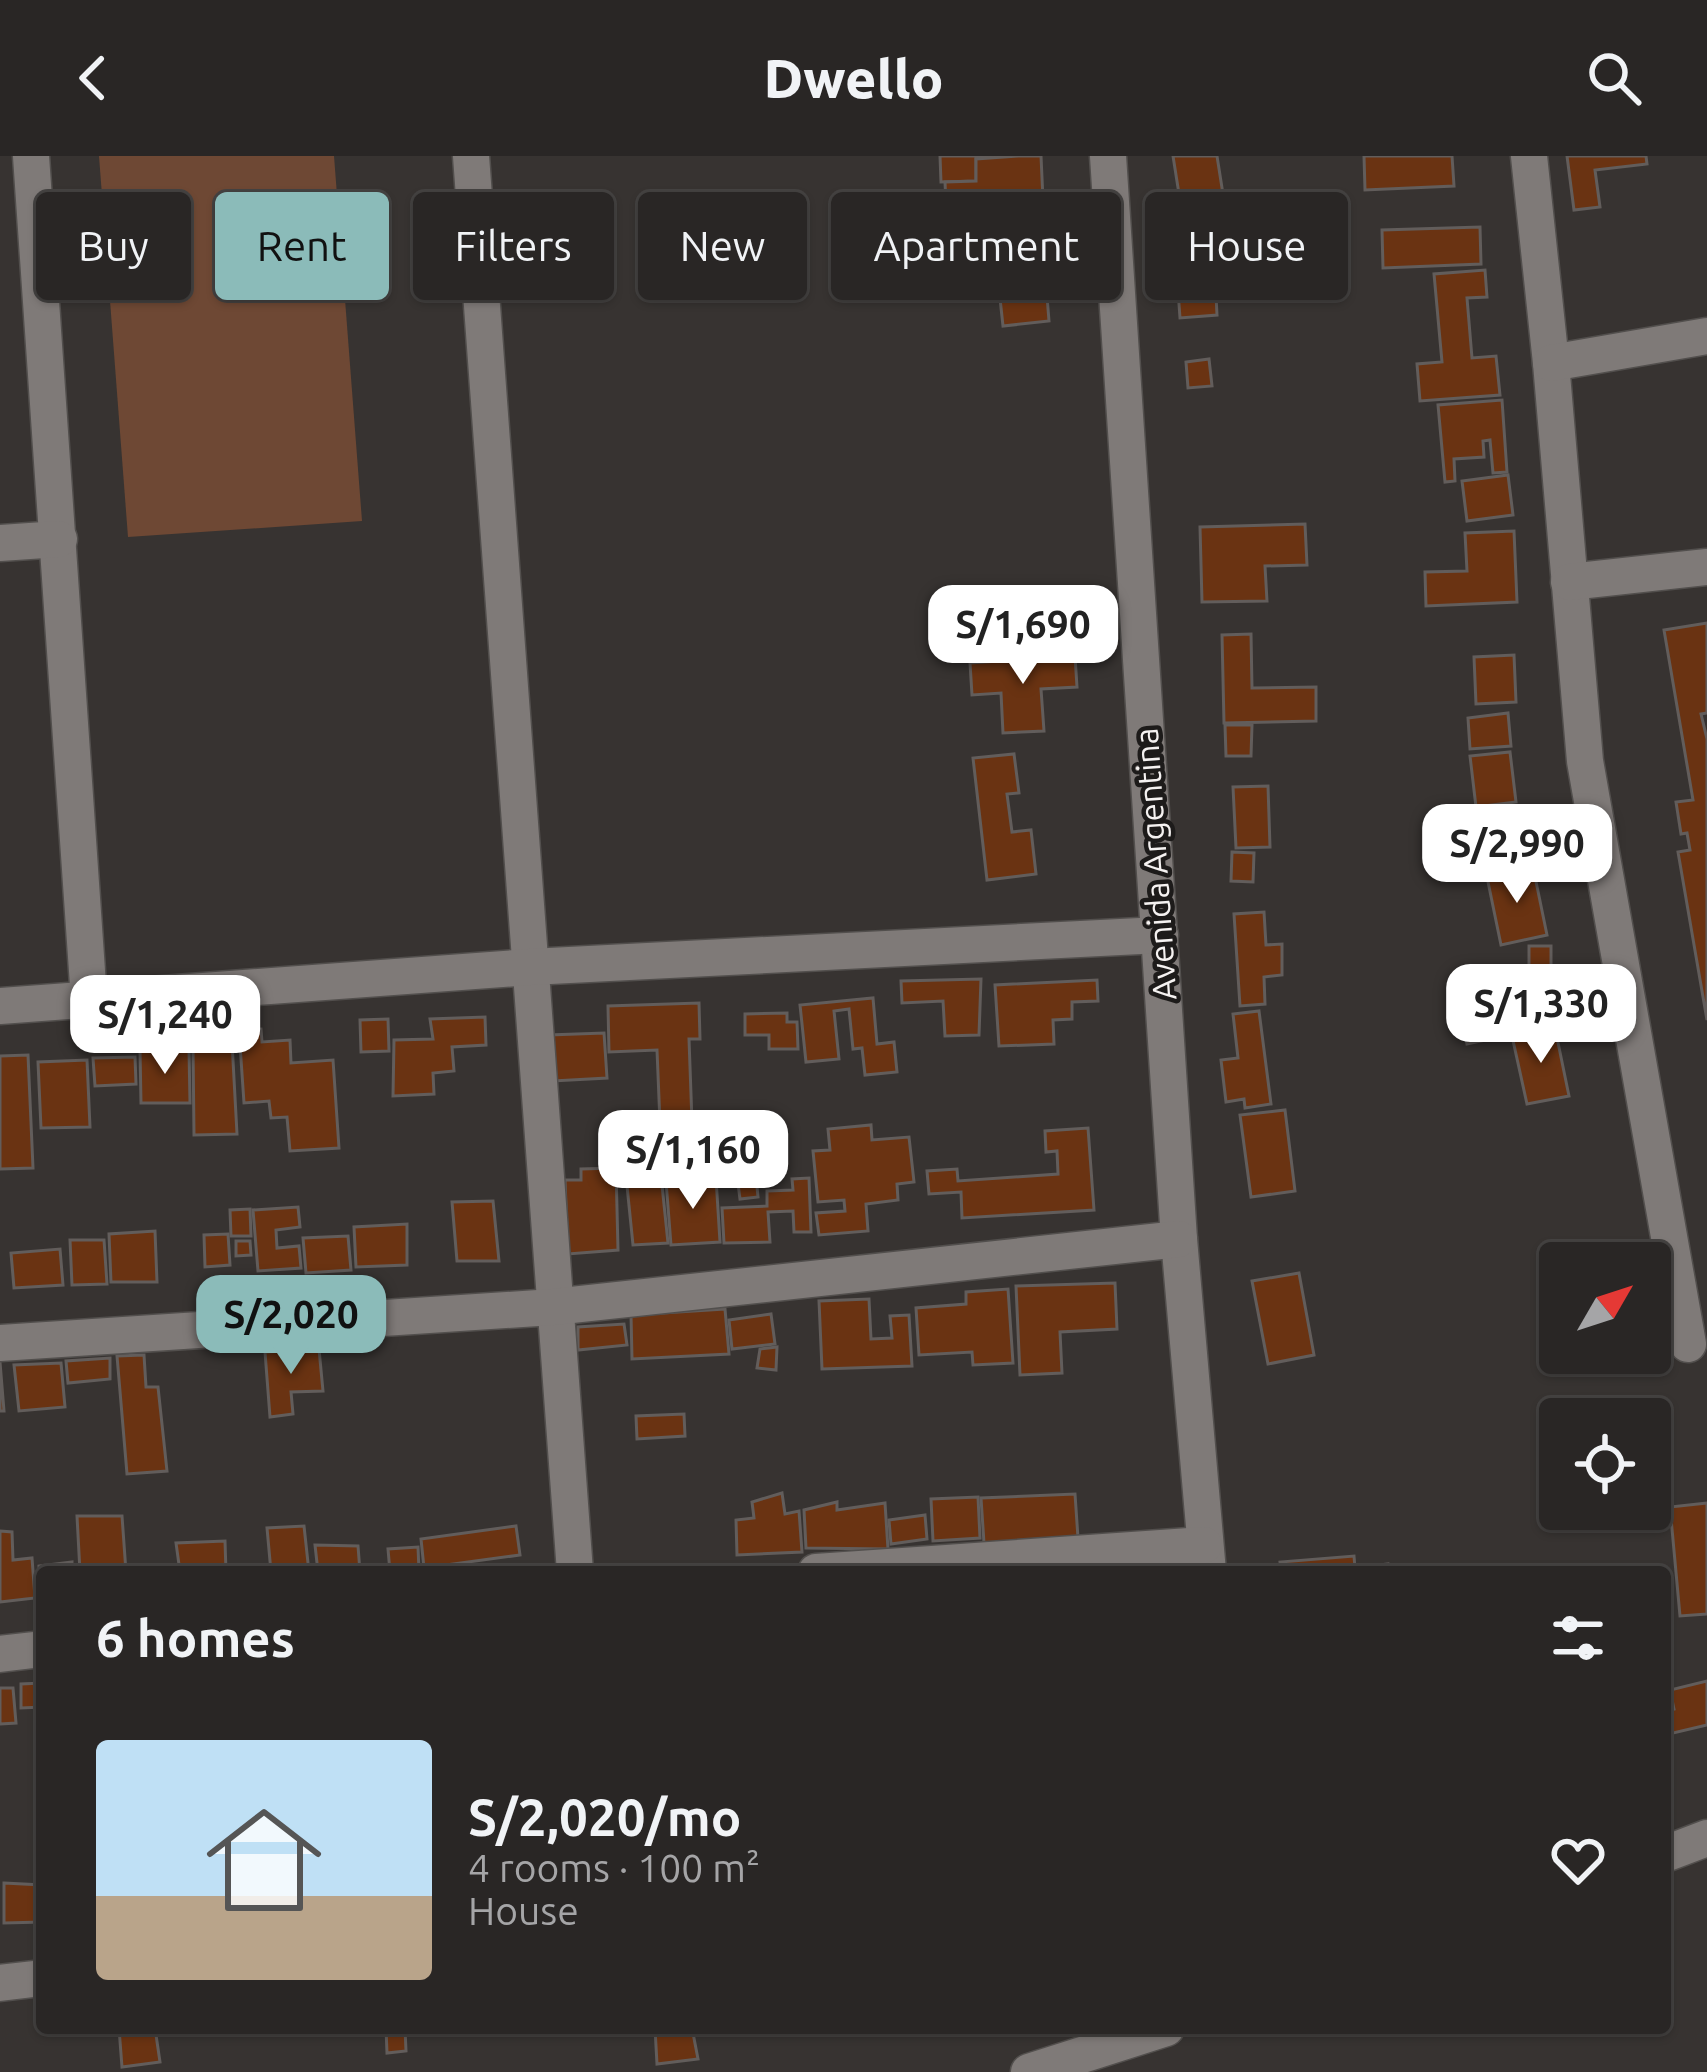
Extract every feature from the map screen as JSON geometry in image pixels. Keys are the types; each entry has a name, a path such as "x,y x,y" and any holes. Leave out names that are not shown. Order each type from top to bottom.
{"street":[{"path":"31,156 89,1000"},
{"path":"471,156 575,1566"},
{"name":"Avenida Argentina","path":"1108,156 1179,1239 1206,1559"},
{"path":"1529,156 1585,761 1688,1344"},
{"path":"1551,363 1707,336"},
{"path":"0,543 59,539"},
{"path":"1569,582 1707,567"},
{"path":"0,1006 530,967 1160,935"},
{"path":"0,1343 553,1307 1179,1239"},
{"path":"996,1566 1206,1559"},
{"path":"0,1654 36,1650"},
{"path":"1671,1852 1707,1838"},
{"path":"0,1983 36,1979"},
{"path":"1029,2072 1147,2034"}],"shaded area":[{"path":"99,156 334,156 337,192 215,192 215,300 345,300 362,521 128,537 110,300 191,300 191,192 102,192"}],"building":[{"path":"940,156 1018,156 976,159 976,181 941,182"},
{"path":"1041,156 1043,192 945,192 945,182 976,181 976,159"},
{"path":"1173,156 1217,156 1223,192 1179,192"},
{"path":"1364,156 1452,156 1454,186 1365,190"},
{"path":"1567,156 1646,156 1647,164 1595,170 1600,207 1574,210"},
{"path":"1480,227 1481,264 1383,268 1382,230"},
{"path":"1485,270 1487,297 1467,298 1472,358 1496,356 1500,395 1420,401 1417,364 1442,362 1434,274"},
{"path":"1000,300 1047,300 1049,321 1003,326"},
{"path":"1179,300 1216,300 1217,315 1180,318"},
{"path":"1209,359 1212,386 1188,388 1186,362"},
{"path":"1502,400 1507,472 1493,473 1490,440 1483,441 1484,457 1454,459 1455,481 1445,482 1438,405"},
{"path":"1508,475 1513,515 1467,521 1462,481"},
{"path":"1305,524 1307,565 1265,566 1267,601 1202,602 1200,527"},
{"path":"1514,531 1517,602 1426,606 1425,572 1467,571 1465,533"},
{"path":"1707,623 1707,713 1701,714 1707,739 1707,1020 1678,852 1690,850 1687,833 1681,834 1676,802 1693,800 1664,630"},
{"path":"1251,634 1252,688 1316,687 1316,721 1224,723 1222,635"},
{"path":"1514,655 1516,702 1476,704 1474,657"},
{"path":"1075,656 1077,687 1041,689 1044,731 1003,733 1001,693 972,695 970,663"},
{"path":"1508,713 1511,746 1470,749 1468,718"},
{"path":"1225,725 1252,725 1251,756 1226,756"},
{"path":"1510,752 1516,802 1476,807 1470,756"},
{"path":"1014,754 1019,793 1007,794 1012,832 1031,830 1036,874 987,880 973,758"},
{"path":"1268,786 1270,847 1236,848 1233,787"},
{"path":"1527,806 1531,825 1556,819 1565,858 1508,871 1495,813"},
{"path":"1232,852 1254,853 1253,882 1231,881"},
{"path":"1533,867 1547,935 1501,945 1487,877"},
{"path":"1264,912 1266,945 1282,944 1282,975 1264,977 1265,1004 1240,1006 1234,914"},
{"path":"1529,946 1551,946 1551,999 1515,1000 1514,969 1529,969"},
{"path":"981,979 979,1035 945,1036 943,1001 902,1003 901,981"},
{"path":"1097,980 1098,1001 1072,1002 1072,1019 1053,1020 1054,1044 999,1046 995,985"},
{"path":"873,998 877,1044 894,1042 897,1072 865,1075 862,1048 853,1049 849,1009 834,1011 839,1059 806,1062 800,1005"},
{"path":"1511,1002 1518,1033 1467,1044 1461,1013"},
{"path":"699,1003 700,1039 689,1039 692,1122 660,1123 657,1050 609,1052 608,1006"},
{"path":"1259,1011 1271,1104 1245,1108 1244,1099 1226,1102 1221,1060 1238,1058 1233,1014"},
{"path":"787,1013 787,1022 797,1022 798,1049 769,1049 769,1035 745,1035 745,1014"},
{"path":"485,1017 486,1045 452,1047 454,1071 433,1073 434,1094 393,1096 394,1040 433,1039 430,1019"},
{"path":"388,1019 389,1051 361,1052 360,1020"},
{"path":"1555,1028 1569,1096 1527,1104 1512,1036"},
{"path":"261,1029 262,1042 290,1040 291,1063 333,1060 339,1148 290,1151 287,1117 271,1118 269,1101 244,1103 239,1030"},
{"path":"604,1033 607,1078 553,1081 549,1035"},
{"path":"232,1042 237,1134 194,1135 193,1047"},
{"path":"140,1050 189,1050 190,1103 141,1103"},
{"path":"28,1055 33,1168 0,1169 0,1056"},
{"path":"135,1057 136,1084 95,1086 93,1058"},
{"path":"87,1060 90,1127 41,1128 38,1062"},
{"path":"1285,1110 1295,1191 1251,1197 1240,1115"},
{"path":"871,1125 872,1140 909,1137 914,1182 897,1184 898,1200 866,1204 868,1231 819,1235 816,1213 845,1211 844,1200 818,1202 813,1151 830,1150 828,1129"},
{"path":"1088,1128 1094,1210 962,1218 961,1192 929,1194 927,1171 957,1169 958,1181 1058,1174 1057,1151 1046,1152 1045,1131"},
{"path":"755,1166 758,1197 740,1199 736,1168"},
{"path":"616,1168 618,1250 568,1254 565,1180 581,1180 581,1169"},
{"path":"716,1178 720,1242 671,1245 666,1181 681,1180 682,1189 694,1188 693,1180"},
{"path":"809,1178 811,1232 794,1232 793,1211 768,1212 770,1242 724,1243 722,1208 767,1206 767,1191 793,1190 792,1179"},
{"path":"662,1185 668,1243 633,1245 627,1186"},
{"path":"493,1201 499,1261 457,1261 452,1202"},
{"path":"298,1207 300,1227 276,1230 277,1248 299,1246 301,1268 258,1271 253,1210"},
{"path":"250,1209 251,1236 231,1236 230,1210"},
{"path":"407,1224 407,1265 356,1267 354,1227"},
{"path":"155,1231 157,1282 111,1282 109,1234"},
{"path":"228,1234 230,1265 205,1267 204,1235"},
{"path":"348,1236 351,1270 306,1273 303,1238"},
{"path":"70,1240 104,1240 107,1284 72,1285"},
{"path":"236,1241 250,1241 251,1255 236,1256"},
{"path":"60,1249 63,1285 14,1288 11,1253"},
{"path":"1299,1273 1314,1355 1268,1364 1252,1281"},
{"path":"1115,1283 1117,1329 1060,1332 1062,1373 1020,1375 1016,1286"},
{"path":"1008,1289 1013,1363 973,1365 972,1352 919,1355 916,1308 966,1304 966,1292"},
{"path":"869,1299 871,1339 892,1338 890,1316 909,1315 912,1366 822,1369 819,1301"},
{"path":"725,1309 729,1354 632,1359 631,1315"},
{"path":"771,1314 775,1344 732,1349 729,1320"},
{"path":"624,1324 627,1345 578,1350 578,1327"},
{"path":"777,1347 776,1370 757,1368 760,1349"},
{"path":"319,1349 323,1391 291,1392 293,1414 270,1417 265,1352"},
{"path":"144,1355 146,1387 158,1387 167,1471 127,1474 117,1356"},
{"path":"110,1358 110,1379 68,1383 66,1361"},
{"path":"0,1362 4,1411 0,1411"},
{"path":"61,1363 65,1407 19,1411 14,1365"},
{"path":"684,1414 685,1436 637,1439 636,1416"},
{"path":"782,1493 785,1514 799,1511 802,1552 737,1555 736,1520 754,1518 752,1502"},
{"path":"1075,1494 1078,1538 984,1543 981,1498"},
{"path":"978,1497 980,1538 933,1541 931,1499"},
{"path":"837,1502 837,1510 885,1503 888,1549 806,1548 804,1510"},
{"path":"1707,1503 1707,1614 1680,1616 1671,1507"},
{"path":"925,1515 927,1539 891,1544 889,1520"},
{"path":"77,1516 122,1516 126,1566 80,1566"},
{"path":"304,1526 308,1566 270,1566 267,1528"},
{"path":"516,1526 520,1555 424,1566 421,1539"},
{"path":"0,1531 12,1532 13,1560 32,1558 35,1598 0,1602"},
{"path":"225,1541 226,1566 179,1566 176,1543"},
{"path":"315,1545 358,1546 360,1566 317,1566"},
{"path":"418,1547 419,1566 389,1566 388,1549"},
{"path":"1354,1556 1355,1566 1280,1566 1280,1562"},
{"path":"1707,1681 1707,1725 1671,1734 1671,1690"},
{"path":"36,1683 36,1707 21,1708 21,1684"},
{"path":"0,1688 13,1688 16,1723 0,1724"},
{"path":"4,1883 36,1885 36,1922 4,1923"},
{"path":"119,2034 156,2034 160,2062 122,2067"},
{"path":"386,2034 405,2034 406,2051 387,2053"},
{"path":"655,2034 693,2034 698,2059 657,2064"}]}
